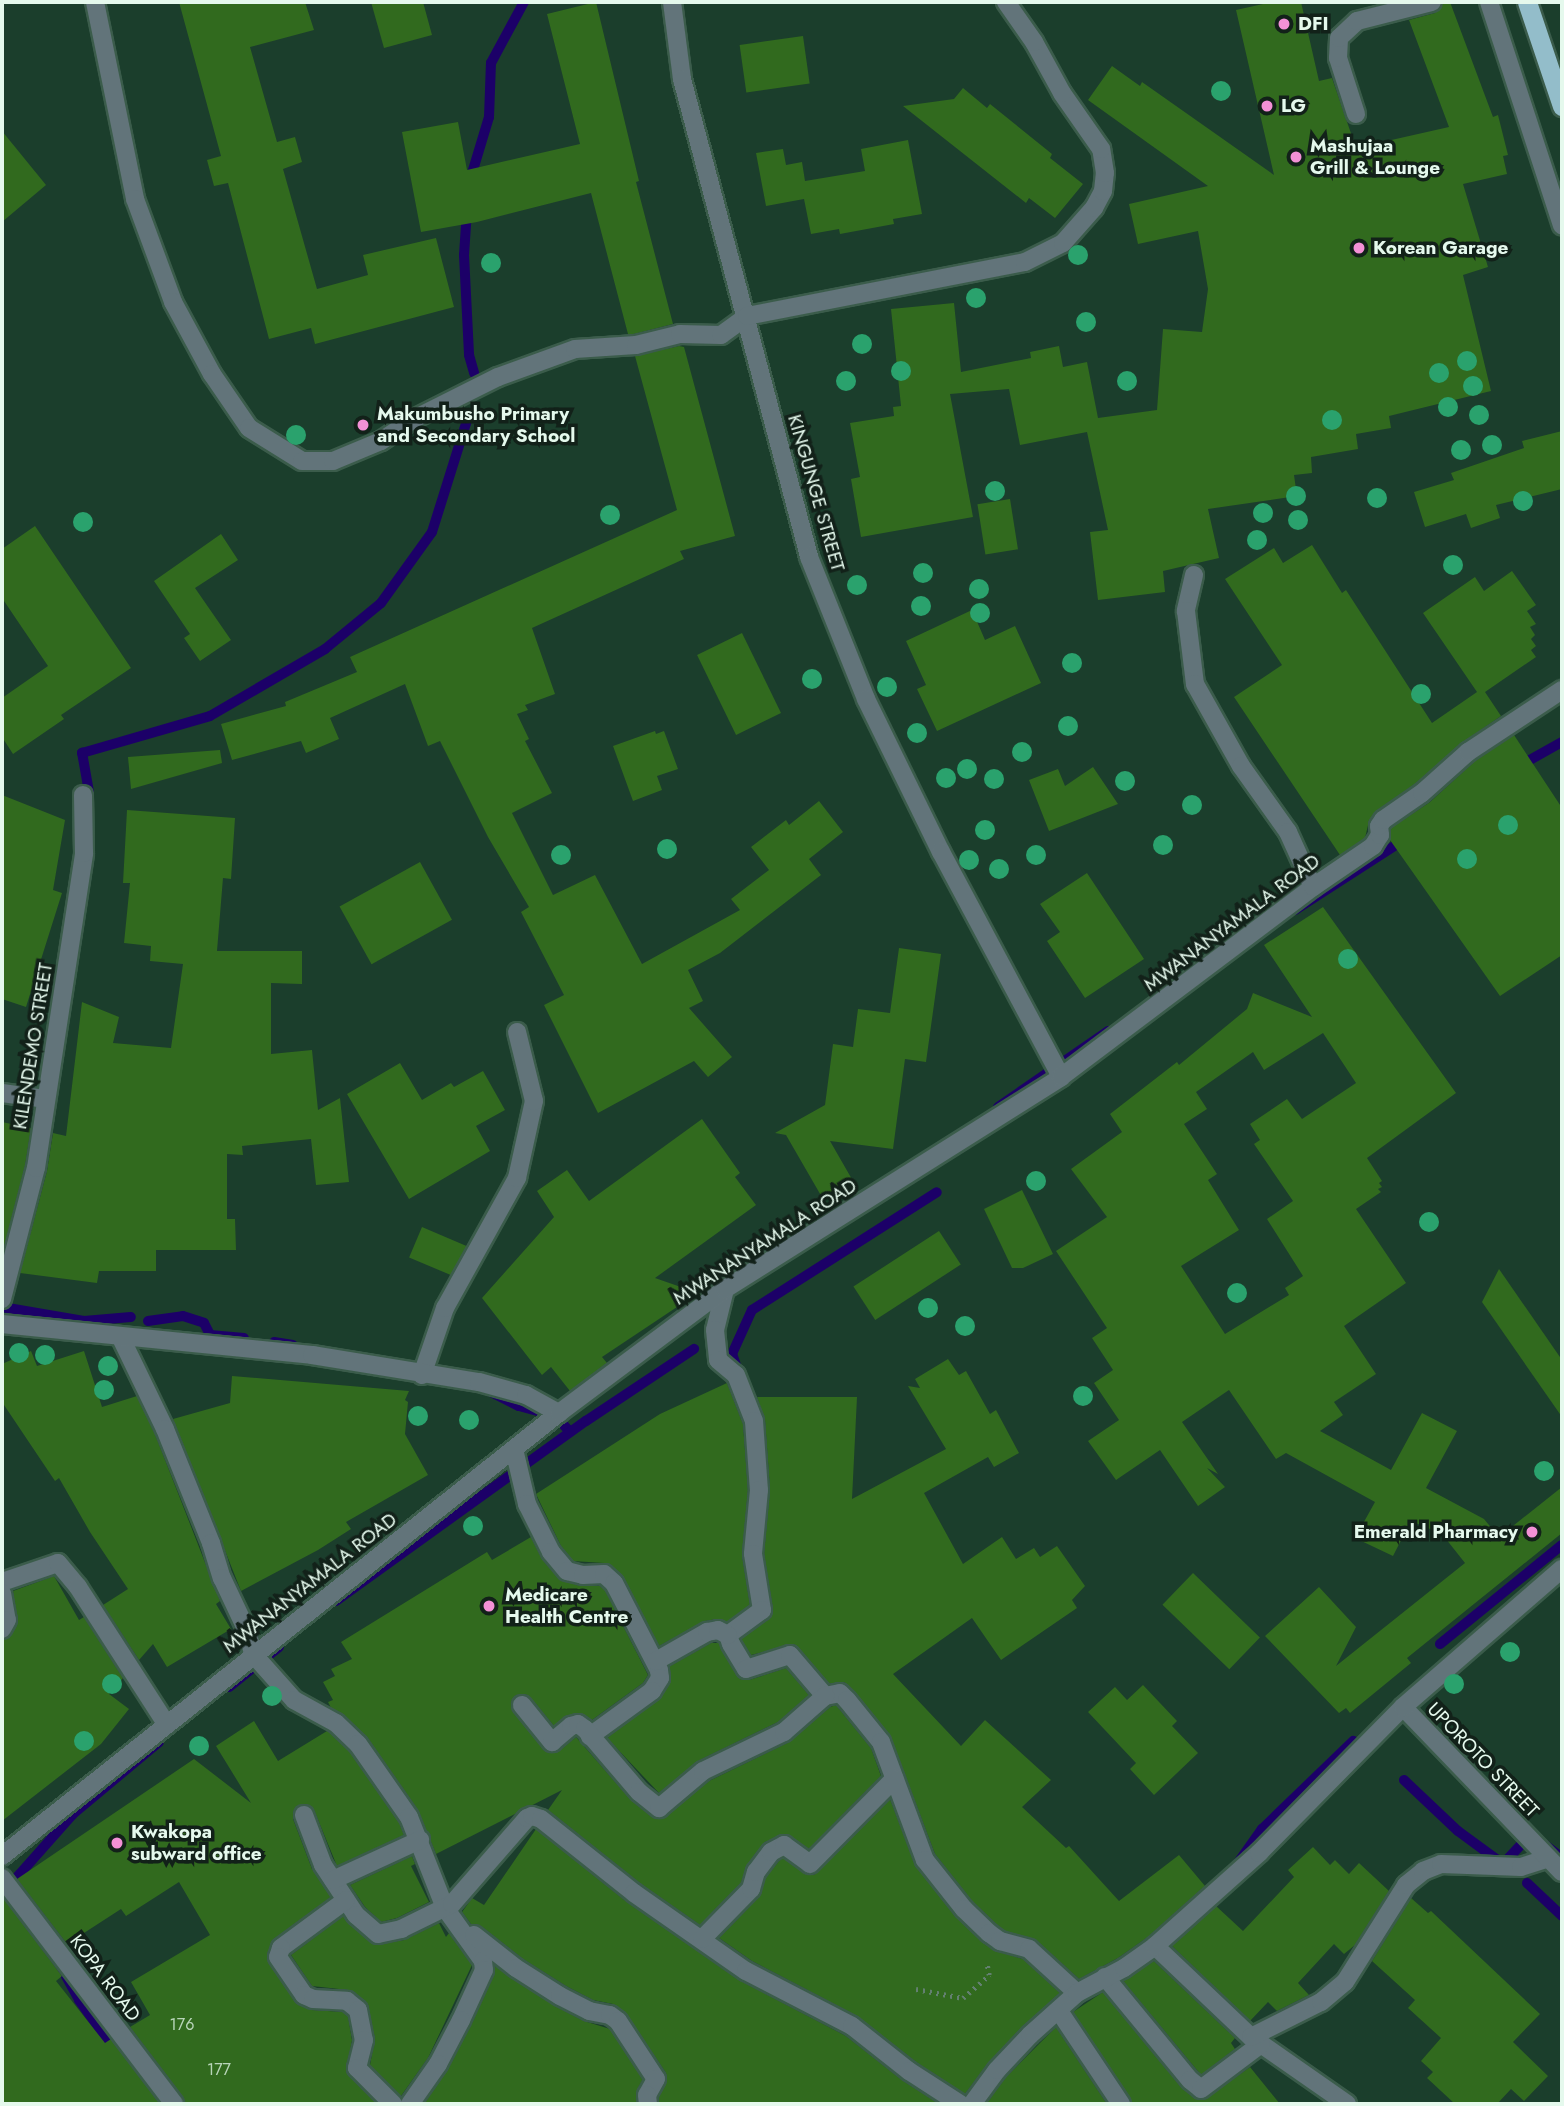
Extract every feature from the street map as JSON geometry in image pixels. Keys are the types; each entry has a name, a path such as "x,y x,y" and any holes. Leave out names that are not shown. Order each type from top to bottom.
{"highway":[{"path":"1527,2 1562,106"}],"street":[{"path":"94,2 135,199 173,302 212,374 250,428 302,461 333,461 381,441 414,419 498,377 575,349 636,345 680,334 721,335 747,316 1025,262 1063,243 1094,208 1103,191 1105,173 1101,149 1062,93 1034,42 1006,2"},
{"name":"KINGUNGE STREET","path":"672,2 682,79 809,557 866,699 941,852 1061,1077"},
{"path":"1356,114 1338,58 1339,38 1357,21 1432,2"},
{"path":"1489,2 1562,225"},
{"path":"1194,575 1186,611 1195,684 1241,766 1288,832 1313,887"},
{"name":"MWANANYAMALA ROAD","path":"2,1856 559,1413 725,1289 1061,1077 1313,887 1373,846 1378,841 1383,820 1422,793 1468,752 1562,690"},
{"name":"KILENDEMO STREET","path":"2,1299 37,1168 45,1099 84,853 83,795"},
{"path":"422,1375 445,1308 482,1247 517,1178 534,1101 517,1032"},
{"path":"2,1093 45,1099"},
{"path":"725,1289 715,1330 718,1360 736,1375 756,1431 759,1490 753,1554 762,1610 728,1634"},
{"path":"2,1324 121,1338 313,1354 422,1375 479,1382 526,1395 559,1413"},
{"path":"121,1338 165,1429 211,1543 222,1578 247,1631 253,1654 294,1699 336,1723 358,1744 409,1817 445,1908 478,1950 484,1970 438,2064 410,2104"},
{"path":"513,1449 527,1504 551,1552 566,1571 583,1576 604,1574 614,1583 656,1661 660,1678 657,1686 590,1736"},
{"path":"2,1582 58,1563 78,1587 167,1725"},
{"path":"972,2104 1012,2054 1077,1993 1124,1968 1155,1946 1259,1853 1403,1707 1562,1569"},
{"path":"2,1593 8,1620 2,1629"},
{"path":"656,1661 707,1632 718,1630 728,1634 746,1669 790,1656 825,1696"},
{"path":"522,1705 552,1742 578,1724 639,1792 659,1808 703,1771 784,1732 825,1696 840,1693 868,1723 881,1742 925,1860 964,1909 989,1933 1000,1941 1021,1945 1037,1954 1077,1993"},
{"name":"UPOROTO STREET","path":"1403,1707 1562,1872"},
{"path":"702,1939 746,1896 762,1860 771,1852 784,1845 810,1864 894,1779"},
{"path":"304,1815 316,1851 333,1880 362,1921 378,1934 401,1929 445,1908 468,1886 518,1827 532,1816 557,1830 634,1893 746,1971 852,2026 909,2071 960,2104"},
{"path":"333,1880 420,1840"},
{"path":"1105,1977 1190,2080 1201,2089 1256,2041 1321,2002 1345,1982 1406,1885 1423,1871 1441,1864 1521,1867 1548,1858"},
{"name":"KOPA ROAD","path":"2,1878 174,2104"},
{"path":"346,1900 281,1948 278,1956 304,1995 313,2000 346,2001 358,2010 364,2040 357,2068 393,2104"},
{"path":"461,1929 560,1996 618,2021 656,2079 647,2095 648,2104"},
{"path":"1155,1946 1256,2041 1347,2104"},
{"path":"1059,2011 1121,2104"}],"path":[{"path":"916,1989 958,1999 966,1996 989,1975 986,1962 989,1933"}],"building":[{"path":"179,2 305,2 314,30 250,47 277,142 295,137 302,162 283,169 317,289 368,275 363,255 436,238 454,307 315,344 311,328 269,339 228,183 214,186 207,160 221,156"},
{"path":"371,2 423,2 432,35 384,48"},
{"path":"596,2 639,181 636,182 673,324 634,334 628,334 591,193 477,222 421,232 402,132 458,122 467,170 580,144 547,14"},
{"path":"1272,2 1301,2 1319,81 1332,78 1356,148 1449,127 1409,20 1435,13 1443,2 1450,2 1493,117 1498,115 1508,155 1503,156 1507,174 1463,184 1488,267 1463,275 1491,391 1389,416 1391,428 1356,434 1358,449 1311,457 1312,473 1294,475 1297,496 1208,509 1219,558 1163,571 1165,592 1098,600 1090,532 1108,530 1087,432 1020,445 1009,389 950,394 973,517 861,537 851,479 860,477 850,423 894,416 893,407 901,406 891,309 954,303 961,372 1031,358 1030,352 1059,346 1063,367 1087,362 1098,418 1157,410 1163,329 1202,332 1208,289 1198,231 1138,244 1129,204 1208,186 1088,100 1112,66 1140,86 1142,82 1274,175 1236,10"},
{"path":"803,36 810,84 746,92 740,45"},
{"path":"963,88 987,108 990,104 1052,154 1050,158 1083,184 1055,218 1029,198 1026,203 903,106 954,99"},
{"path":"2,131 46,185 2,222"},
{"path":"908,140 922,214 893,219 894,224 840,234 839,229 811,234 804,199 766,206 756,153 783,149 786,165 802,162 805,181 865,171 861,149"},
{"path":"684,347 735,536 680,551 684,559 532,628 555,694 525,705 528,710 517,714 529,739 525,741 552,793 512,813 553,895 595,875 642,964 740,910 731,899 769,870 751,847 786,820 789,825 819,801 843,832 809,859 821,875 720,953 688,970 703,1001 689,1008 732,1057 708,1077 694,1061 598,1113 544,1005 564,995 521,912 529,907 488,837 440,741 428,746 405,684 330,718 339,739 306,753 301,741 232,760 221,724 286,706 285,702 357,672 350,657 677,510 635,356"},
{"path":"1562,431 1562,489 1496,505 1500,518 1471,528 1466,514 1425,527 1414,492 1454,480 1451,473 1524,448 1522,441"},
{"path":"1010,499 1018,549 985,555 977,504"},
{"path":"35,526 131,668 61,715 64,719 13,754 2,737 2,698 48,666 2,598 2,549"},
{"path":"221,534 238,560 195,588 231,640 200,661 184,638 190,634 154,581"},
{"path":"1312,545 1342,593 1346,590 1432,723 1477,692 1423,613 1475,577 1484,591 1512,571 1536,605 1527,611 1536,624 1530,627 1535,635 1531,639 1536,646 1531,650 1536,657 1485,692 1501,716 1462,743 1415,784 1376,811 1369,821 1365,838 1340,855 1234,697 1282,665 1225,579 1274,548 1283,563"},
{"path":"972,610 985,640 1015,626 1041,683 937,731 917,689 926,685 906,641"},
{"path":"742,633 781,713 736,735 697,655"},
{"path":"655,731 656,734 664,731 678,769 657,776 662,790 633,801 613,746"},
{"path":"1514,735 1562,808 1562,955 1500,996 1390,840 1391,828 1430,802 1475,761"},
{"path":"220,750 222,763 131,789 128,757"},
{"path":"1093,767 1118,804 1049,831 1029,780 1058,769 1065,786"},
{"path":"2,795 65,820 53,890 62,893 26,1007 2,999"},
{"path":"127,810 235,818 231,879 223,878 217,951 302,951 302,984 271,983 271,1054 312,1050 318,1110 340,1098 349,1182 316,1185 311,1139 242,1146 243,1155 227,1154 227,1219 235,1219 236,1250 156,1250 156,1271 99,1271 97,1283 20,1273 47,1171 53,1133 66,1136 82,1002 119,1017 113,1043 171,1048 183,964 150,961 151,946 124,943 130,883 123,883"},
{"path":"420,862 452,920 372,964 340,907"},
{"path":"1087,873 1144,959 1085,998 1047,941 1060,932 1040,904"},
{"path":"1323,907 1456,1093 1367,1158 1382,1181 1379,1183 1382,1187 1378,1189 1381,1192 1356,1209 1406,1283 1344,1326 1376,1374 1334,1402 1343,1415 1320,1431 1391,1470 1422,1413 1457,1431 1426,1488 1484,1519 1499,1537 1562,1487 1562,1533 1407,1658 1411,1663 1350,1713 1346,1708 1339,1713 1265,1636 1319,1587 1356,1627 1336,1666 1465,1563 1442,1534 1411,1521 1393,1556 1355,1538 1375,1502 1286,1453 1276,1459 1229,1390 1182,1422 1218,1474 1207,1468 1225,1487 1198,1506 1160,1450 1116,1480 1088,1441 1119,1420 1094,1383 1113,1370 1092,1338 1107,1328 1056,1251 1107,1217 1071,1169 1122,1132 1110,1114 1177,1062 1179,1065 1247,1009 1253,993 1312,1017 1264,945","holes":["1323,1033 1356,1083 1302,1119 1287,1099 1250,1124 1260,1140 1254,1144 1293,1201 1267,1219 1303,1276 1285,1288 1289,1295 1225,1334 1181,1266 1239,1230 1208,1180 1217,1174 1184,1124 1207,1109 1196,1092 1253,1052 1264,1070"]},
{"path":"899,948 941,954 926,1062 905,1059 893,1149 830,1141 853,1181 823,1199 786,1135 775,1133 825,1105 833,1044 853,1047 858,1009 890,1013"},
{"path":"400,1063 422,1100 451,1083 454,1087 483,1071 505,1110 476,1126 490,1151 409,1199 347,1094"},
{"path":"702,1119 740,1173 735,1177 756,1205 655,1278 698,1293 602,1357 607,1363 570,1391 551,1367 542,1375 482,1298 554,1217 537,1191 567,1170 589,1201"},
{"path":"2,1122 31,1128 25,1166 2,1255"},
{"path":"1022,1190 1053,1254 1023,1268 1012,1268 984,1209"},
{"path":"422,1227 467,1246 454,1277 409,1257"},
{"path":"939,1231 961,1265 875,1320 853,1287"},
{"path":"1499,1269 1562,1360 1562,1417 1482,1302"},
{"path":"31,1351 37,1366 84,1351 102,1407 137,1396 155,1434 220,1601 216,1604 231,1629 167,1667 153,1644 139,1660 103,1605 128,1589 90,1532 59,1478 55,1481 2,1402 2,1364"},
{"path":"948,1359 959,1375 966,1371 990,1414 996,1410 1019,1453 994,1467 988,1457 924,1493 963,1564 1002,1537 1016,1559 1034,1548 1040,1557 1057,1546 1085,1586 1072,1600 1077,1608 1001,1660 972,1618 893,1674 961,1746 985,1720 1051,1780 1022,1807 1066,1848 1069,1846 1119,1901 1179,1855 1205,1886 1148,1937 1118,1958 1079,1979 1036,1940 1005,1931 996,1924 972,1901 935,1854 891,1738 855,1692 844,1682 829,1684 794,1644 751,1655 741,1639 769,1619 773,1609 764,1554 770,1489 765,1420 757,1397 857,1397 852,1499 946,1449 908,1386 920,1388 915,1379"},
{"path":"232,1376 409,1391 405,1400 408,1402 405,1434 428,1475 346,1522 351,1529 318,1550 241,1591 173,1419 230,1403"},
{"path":"727,1383 743,1424 748,1490 742,1555 750,1605 727,1622 717,1619 705,1621 659,1646 622,1575 604,1563 573,1561 561,1546 536,1494 660,1414"},
{"path":"531,1537 542,1559 559,1579 580,1586 600,1586 605,1590 648,1675 643,1683 592,1720 575,1713 554,1726 530,1697 525,1694 515,1696 511,1702 513,1712 547,1752 559,1751 576,1737 631,1800 652,1817 661,1819 709,1781 789,1742 830,1707 836,1705 871,1748 881,1776 809,1849 786,1834 765,1842 747,1866 741,1883 700,1925 641,1884 548,1810 562,1790 436,1854 418,1810 367,1737 331,1708 328,1702 333,1700 323,1682 335,1676 331,1669 352,1659 341,1642 487,1552 492,1560"},
{"path":"1193,1573 1260,1638 1229,1669 1162,1605"},
{"path":"54,1576 79,1620 84,1617 123,1678 109,1694 129,1709 101,1744 2,1821 2,1640 8,1638 17,1625 13,1591"},
{"path":"711,1643 719,1643 740,1679 749,1680 786,1668 809,1695 778,1722 698,1761 659,1793 607,1738 661,1697 670,1683 670,1666"},
{"path":"1143,1685 1177,1721 1172,1726 1198,1753 1154,1795 1130,1769 1136,1763 1088,1712 1115,1687 1127,1700"},
{"path":"254,1721 278,1761 329,1732 349,1751 399,1822 404,1835 337,1866 314,1810 305,1804 296,1807 293,1819 312,1869 331,1897 274,1939 267,1954 269,1963 299,2005 312,2010 343,2012 348,2016 352,2040 346,2072 377,2104 185,2104 183,2097 130,2027 150,2015 131,1982 210,1935 179,1882 126,1916 121,1909 67,1944 17,1879 194,1759 251,1803 216,1746"},
{"path":"890,1799 915,1864 955,1916 993,1950 1023,1959 1060,1993 989,2062 965,2094 916,2062 857,2016 752,1961 719,1938 759,1897 766,1877 779,1861 783,1858 804,1873 814,1875"},
{"path":"536,1829 627,1902 739,1980 846,2036 902,2080 939,2104 659,2104 659,2097 667,2079 666,2073 625,2012 613,2004 593,2000 566,1986 523,1959 481,1926 471,1924 462,1912 472,1898 484,1905"},
{"path":"1313,1847 1330,1865 1335,1860 1349,1874 1359,1863 1389,1891 1355,1945 1344,1954 1334,1944 1298,1983 1309,1995 1277,2011 1268,2002 1250,2021 1172,1946 1216,1906 1243,1931 1294,1877 1288,1870"},
{"path":"412,1856 415,1864 411,1866 429,1902 397,1918 381,1922 365,1907 350,1885"},
{"path":"2,1896 62,1976 56,1981 105,2043 111,2039 160,2104 2,2104"},
{"path":"1411,1898 1428,1913 1431,1911 1540,2014 1513,2042 1548,2076 1524,2101 1511,2089 1497,2104 1455,2104 1427,2078 1433,2072 1421,2061 1441,2038 1408,2008 1415,2000 1372,1961"},
{"path":"343,1916 376,1945 404,1940 439,1923 446,1937 449,1933 472,1965 428,2058 401,2096 370,2065 375,2038 366,2002 348,1990 312,1986 291,1955"},
{"path":"1154,1961 1235,2038 1231,2043 1235,2049 1201,2075 1123,1981"},
{"path":"495,1966 555,2006 584,2021 610,2029 643,2079 637,2090 637,2104 424,2104 448,2069 471,2025 494,1975"},
{"path":"1103,1992 1181,2087 1194,2098 1207,2098 1250,2067 1280,2104 1132,2104 1073,2012"},
{"path":"1056,2027 1107,2104 986,2104 1006,2077"}],"waterway":[{"path":"470,180 489,117 491,63 524,2"},
{"path":"467,210 464,255 469,355 474,373"},
{"path":"89,792 82,753 210,716 325,649 381,603 432,532 467,420"},
{"path":"1519,766 1562,742"},
{"path":"1295,910 1405,839"},
{"path":"998,1107 1108,1031"},
{"path":"739,1374 732,1354 752,1310 937,1192"},
{"path":"2,1307 84,1321 131,1317"},
{"path":"148,1321 183,1316 204,1323 210,1335 244,1338"},
{"path":"274,1342 293,1345"},
{"path":"336,1601 586,1421 694,1349"},
{"path":"491,1392 519,1406 556,1416 570,1432"},
{"path":"1440,1644 1562,1545"},
{"path":"229,1687 279,1647"},
{"path":"806,1664 846,1694"},
{"path":"1238,1863 1262,1829 1353,1741"},
{"path":"2,1894 73,1814 159,1742"},
{"path":"1404,1780 1458,1831 1503,1864 1530,1835"},
{"path":"1545,1845 1562,1858"},
{"path":"1527,1883 1562,1916"},
{"path":"4,1901 34,1932"},
{"path":"61,1967 79,2000 115,2050"}],"place":[{"name":"DFI","path":"1284,24"},
{"name":"LG","path":"1267,106"},
{"name":"Mashujaa Grill & Lounge","path":"1296,157"},
{"name":"Korean Garage","path":"1359,248"},
{"name":"Makumbusho Primary and Secondary School","path":"363,425"},
{"name":"Emerald Pharmacy","path":"1532,1532"},
{"name":"Medicare Health Centre","path":"489,1606"},
{"name":"Kwakopa subward office","path":"117,1843"}]}
